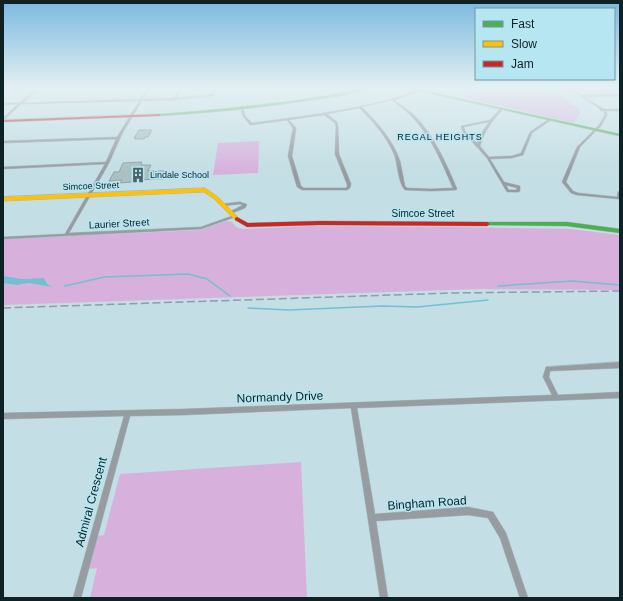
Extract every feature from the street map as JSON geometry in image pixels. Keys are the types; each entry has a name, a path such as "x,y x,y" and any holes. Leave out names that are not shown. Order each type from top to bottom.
{"street":[{"path":"3,120 130,116"},
{"path":"66,235 107,164 111,150 131,116"},
{"path":"244,116 251,124 309,116"},
{"path":"287,119 295,128 290,156 299,187 303,189 347,189 349,184 337,154 336,123 328,116"},
{"path":"370,116 374,120 398,160 403,186 406,189 455,189 441,156 431,139 414,116"},
{"path":"478,146 490,121 495,116"},
{"path":"533,116 620,135"},
{"path":"605,116 596,130 579,147 564,182 572,192 578,194 618,198 620,192"},
{"path":"488,158 512,157 522,154 531,133 550,120"},
{"path":"490,121 462,126 464,131 488,158 503,183"},
{"path":"3,142 118,138"},
{"path":"3,168 107,164"},
{"name":"Simcoe Street","path":"3,199 205,190 213,193 237,221 247,225 320,223 566,224 620,231"},
{"path":"222,204 240,203 245,205 232,215"},
{"name":"Laurier Street","path":"3,238 202,228 232,215"},
{"path":"557,398 546,377 548,369 620,366"},
{"name":"Normandy Drive","path":"4,418 620,395"},
{"path":"354,406 384,598"},
{"name":"Admiral Crescent","path":"77,598 128,413"},
{"name":"Bingham Road","path":"372,518 468,511 490,515 503,536 524,598"}],"shaded area":[{"path":"544,116 578,116 574,123"},
{"path":"259,141 258,173 213,175 218,143"},
{"path":"226,221 232,222 236,227 243,229 312,226 448,227 571,229 620,235 620,290 479,289 3,305 3,239 200,230"},
{"path":"3,276 22,279 44,278 47,284 53,287 29,283 17,285 3,283"},
{"path":"301,462 307,598 90,598 97,568 87,569 96,536 104,535 120,474"}],"building":[{"path":"139,130 152,130 148,137 145,137 144,139 135,139 136,138 134,138"},
{"name":"Lindale School","path":"142,162 141,165 151,165 148,171 166,171 163,179 133,180 132,182 120,183 122,180 109,181 114,172 119,172 123,163"}],"waterway":[{"path":"65,286 104,277 188,274 207,279 230,296"},
{"path":"498,286 572,281 620,285"},
{"path":"248,308 289,310 382,306 417,307 488,300"}],"railway":[{"path":"3,308 451,293 620,291"}],"traffic: fast":[{"path":"535,116 620,135"},
{"path":"487,224 567,224 620,231"}],"traffic: slow":[{"path":"3,199 205,190 216,198 237,219"}],"traffic: jam":[{"path":"3,121 132,116"},
{"path":"237,219 247,225 320,223 487,224"}],"place":[{"name":"Lindale School","path":"138,175"}],"district":[{"name":"REGAL HEIGHTS","path":"440,137"}]}
